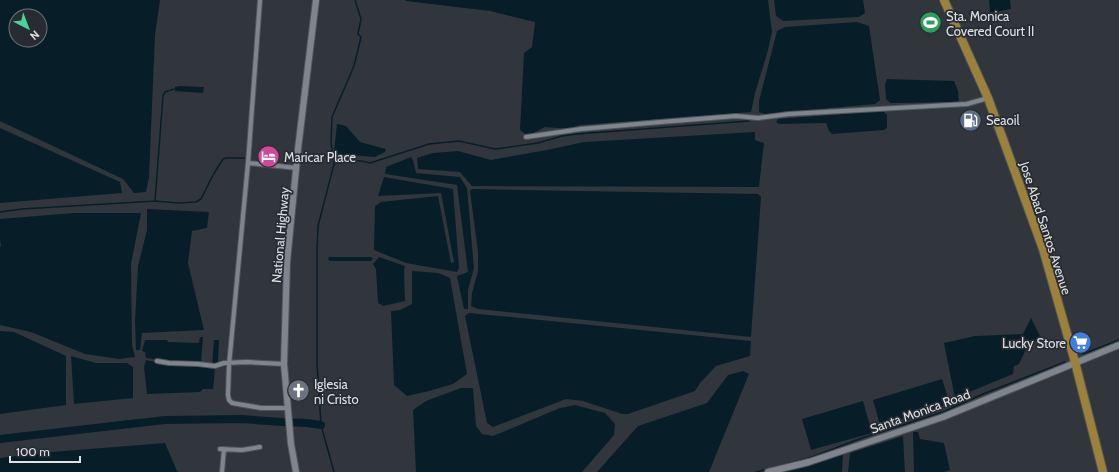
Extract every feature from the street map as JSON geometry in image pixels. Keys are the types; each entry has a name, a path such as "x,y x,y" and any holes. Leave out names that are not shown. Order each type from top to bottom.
{"highway":[{"name":"Jose Abad Santos Avenue","path":"944,0 988,98 1042,249 1075,362 1103,472"}],"main road":[{"name":"National Highway","path":"296,472 291,444 284,364 287,262 316,0"},
{"name":"Santa Monica Road","path":"768,472 809,462 936,419 1119,344"}],"street":[{"path":"260,0 248,163 229,363 228,395 229,400 232,403 260,408 288,409"},
{"path":"526,137 581,129 721,117 736,116 758,118 789,114 967,104 988,98"},
{"path":"248,163 297,168"},
{"path":"157,361 170,364 198,364 214,366 246,362 284,364"},
{"path":"222,472 222,449 247,450 260,447"}],"water":[{"path":"0,0 160,0 155,35 149,177 146,192 134,193 123,179 0,121"},
{"path":"405,0 768,0 772,32 751,112 580,125 569,129 545,127 528,136 520,130 524,53 532,47 535,22 490,11"},
{"path":"774,0 863,0 865,13 859,17 783,21 776,16"},
{"path":"989,0 1010,0 1011,9 990,13"},
{"path":"857,22 869,26 880,100 875,104 765,114 759,112 759,101 777,31 785,27"},
{"path":"887,79 954,81 958,91 959,102 890,103 886,99 885,84"},
{"path":"175,87 204,87 203,93 175,91"},
{"path":"883,111 887,115 887,128 884,130 832,134 826,123 779,124 776,122 778,119"},
{"path":"337,124 346,126 360,142 386,149 385,152 375,157 335,154"},
{"path":"0,128 120,182 122,193 0,203"},
{"path":"755,132 755,140 764,143 759,187 472,186 460,172 418,169 417,158 433,153 458,151 491,160 584,142"},
{"path":"411,157 416,173 460,177 467,188 474,268 468,290 468,309 464,309 457,276 468,272 457,185 385,174 386,167"},
{"path":"384,177 453,189 459,268 457,272 406,263 374,250 375,206 381,202 438,196 451,263 454,262 441,193 378,196"},
{"path":"472,189 758,194 761,197 751,337 478,309 471,306 472,293 478,271 478,252 470,191"},
{"path":"147,209 209,212 207,228 192,231 188,263 204,330 142,333 140,350 136,350 135,321 138,266 147,230"},
{"path":"74,213 141,213 131,264 132,345 135,357 119,359 85,354 31,332 0,325 0,219"},
{"path":"329,257 371,257 373,259 371,261 330,261 328,259"},
{"path":"379,257 405,266 405,301 383,306 378,303 376,269 373,264"},
{"path":"412,271 438,273 450,278 467,374 453,384 407,396 394,385 391,311 400,310 412,304"},
{"path":"469,313 751,341 750,356 716,366 695,391 628,414 622,414 583,401 566,399 493,427 487,423 465,316"},
{"path":"1031,318 1041,338 1027,347 1019,364 1014,366 1013,374 955,398 944,343 975,336 1023,334"},
{"path":"0,331 14,332 66,356 66,405 0,414"},
{"path":"200,337 203,337 201,363 146,358 145,352 142,351 145,340 167,340 168,342 199,343"},
{"path":"214,340 219,340 218,362 217,364 212,365"},
{"path":"71,356 96,363 127,363 133,367 133,398 74,404"},
{"path":"146,360 169,365 201,365 215,368 213,389 203,389 200,392 147,394 144,367"},
{"path":"743,371 749,374 709,472 597,472 638,426 707,403 728,375"},
{"path":"942,379 950,404 880,425 873,400"},
{"path":"461,388 473,388 476,426 482,434 493,436 560,408 575,405 605,413 615,424 614,435 582,472 416,472 413,410 426,401"},
{"path":"863,401 872,433 811,450 802,419"},
{"path":"913,432 918,432 920,439 944,443 950,470 944,472 914,472"},
{"path":"903,436 905,472 848,472 850,453"},
{"path":"165,443 177,471 179,472 0,472 0,458 52,452"},
{"path":"843,453 842,472 780,472"}],"waterway":[{"path":"334,472 321,425 317,364 318,226 334,164 331,142 332,117 354,66 361,37 358,34 361,19 355,0"},
{"path":"155,201 163,96 165,92 174,89"},
{"path":"334,164 352,160 370,163 429,144 459,141 495,149 538,143 562,136 577,134 749,121"},
{"path":"0,212 22,209 155,201 178,203 196,202 201,199 223,159 245,158"},
{"path":"1083,354 1119,340"},
{"path":"772,468 809,458 862,438 943,412 983,394 1065,362"},
{"path":"0,439 165,420 242,419 321,425"},
{"path":"756,472 768,469"}],"place":[{"name":"Sta. Monica Covered Court II","path":"930,23"},
{"name":"Seaoil","path":"971,120"},
{"name":"Maricar Place","path":"268,157"},
{"name":"Lucky Store","path":"1081,343"},
{"name":"Iglesia ni Cristo","path":"299,391"}]}
